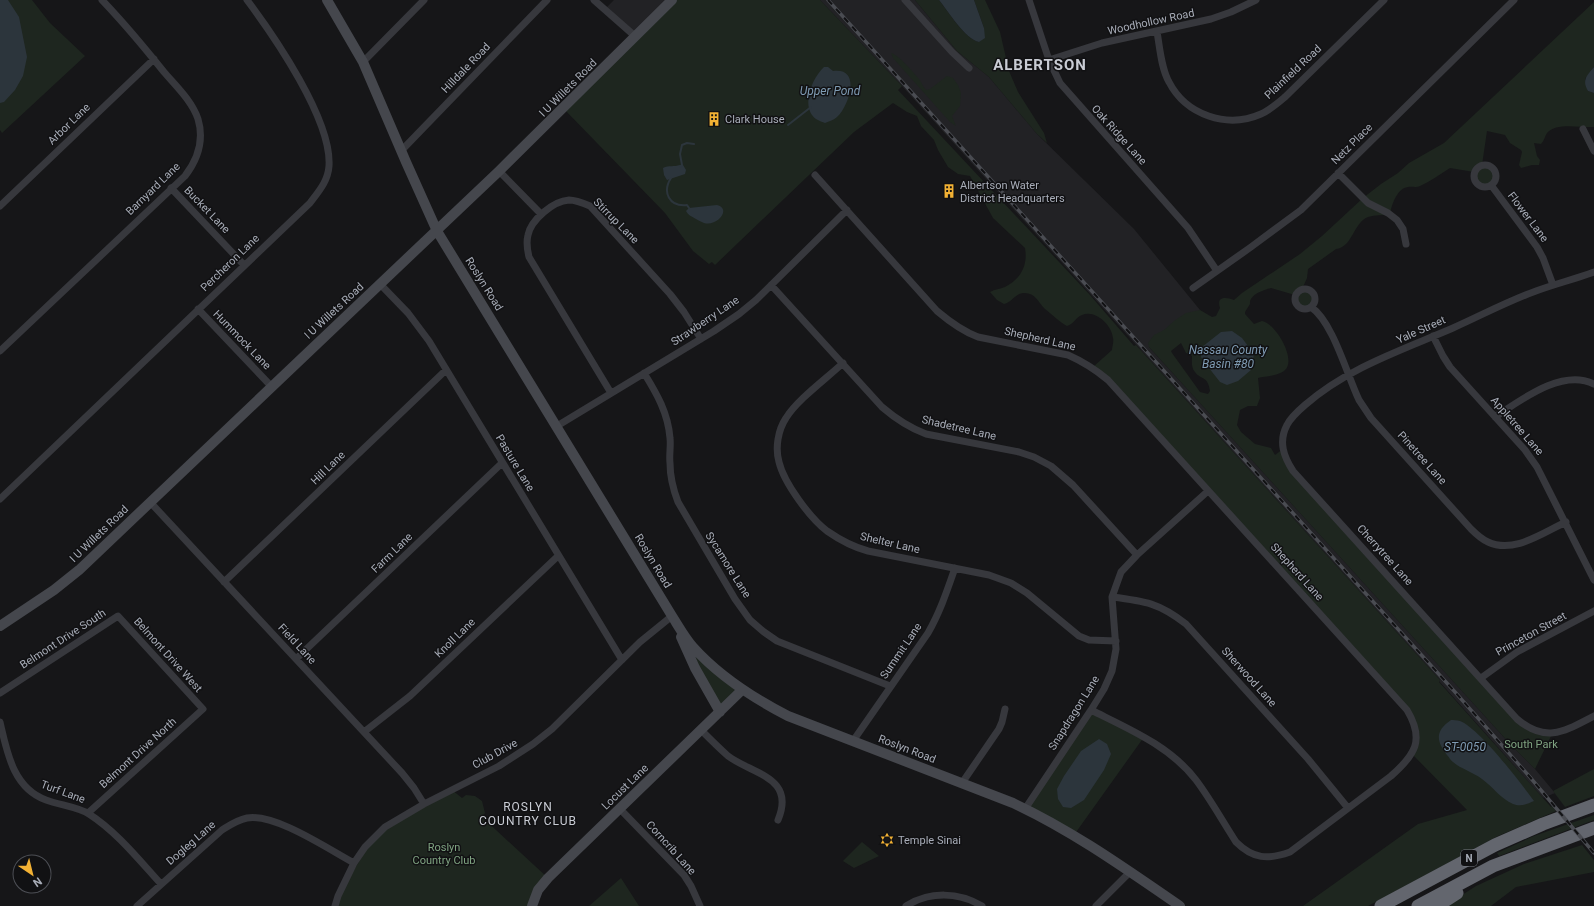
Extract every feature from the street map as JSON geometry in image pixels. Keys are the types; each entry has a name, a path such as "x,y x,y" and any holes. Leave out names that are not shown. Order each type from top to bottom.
{"highway":[{"name":"N","path":"1381,906 1495,845 1594,805"},
{"name":"N","path":"1418,906 1493,866 1594,828"},
{"path":"1437,906 1458,892 1498,872 1541,847"}],"main road":[{"name":"Roslyn Road","path":"327,0 363,62 437,231 672,616 692,646 703,658 742,690 757,700 788,716 1025,809 1074,835 1180,906"},
{"name":"I U Willets Road","path":"0,626 71,578 271,386 437,231 672,0"},
{"path":"672,616 695,668 720,712"},
{"name":"Locust Lane","path":"532,906 538,890 548,878 742,690"}],"street":[{"name":"Barnyard Lane","path":"0,351 185,176 195,161 200,148 200,129 193,108 154,59 102,0"},
{"name":"Percheron Lane","path":"0,499 310,203 322,189 329,166 328,145 301,84 282,49 247,0"},
{"path":"363,62 424,0"},
{"name":"Hilldale Road","path":"401,151 547,0"},
{"path":"594,0 636,37"},
{"path":"905,0 952,52 969,68"},
{"name":"Oak Ridge Lane","path":"1029,0 1049,60 1056,77 1065,90 1188,228 1217,271"},
{"name":"Woodhollow Road","path":"1049,60 1102,43 1211,20 1256,0"},
{"name":"Plainfield Road","path":"1157,32 1166,77 1172,88 1182,100 1194,110 1204,115 1225,120 1242,120 1264,113 1286,97 1384,0"},
{"name":"Netz Place","path":"1193,288 1301,210 1514,0"},
{"name":"Arbor Lane","path":"0,206 154,59"},
{"path":"1583,129 1594,151"},
{"path":"499,171 541,214"},
{"path":"1338,173 1368,203 1388,213 1397,220 1403,229 1406,244"},
{"name":"Shepherd Lane","path":"815,175 937,311 956,326 978,337 1068,355 1081,360 1108,380 1406,710 1413,720 1416,741 1412,754 1406,763 1392,776 1290,852 1276,857 1266,857 1255,855 1243,849 1236,842 1196,780 1175,758 1163,748 1144,737 1091,710"},
{"name":"Flower Lane","path":"1491,185 1537,247 1543,258 1553,285"},
{"name":"Bucket Lane","path":"171,188 244,265"},
{"name":"Stirrup Lane","path":"611,393 529,257 526,244 528,234 541,214 553,205 563,201 577,201 590,206 670,294 684,312 701,339"},
{"name":"Strawberry Lane","path":"557,426 701,339 739,314 772,285 847,210"},
{"name":"Yale Street","path":"1283,442 1286,426 1293,416 1320,392 1349,374 1535,291 1594,272"},
{"name":"Pasture Lane","path":"380,284 418,325 622,660"},
{"name":"Shadetree Lane","path":"772,285 882,407 895,418 915,430 943,438 1019,452 1034,457 1051,466 1073,485 1137,555"},
{"name":"Pinetree Lane","path":"1311,307 1319,314 1328,326 1360,401 1371,418 1471,529 1483,540 1499,546 1513,546 1522,544 1566,522"},
{"name":"Hummock Lane","path":"198,309 271,386"},
{"name":"Appletree Lane","path":"1433,336 1450,367 1525,450 1538,467 1594,580"},
{"name":"Shelter Lane","path":"843,363 795,406 785,418 780,430 777,447 779,462 783,473 808,513 838,539 855,547 868,551 989,575 1010,583 1027,593 1079,636 1089,640 1116,641"},
{"name":"Hill Lane","path":"224,582 446,370"},
{"name":"Sycamore Lane","path":"644,373 660,400 666,415 670,439 670,474 672,487 678,502 727,585 750,620 777,641 890,686"},
{"path":"1495,417 1529,395 1555,383 1579,379 1594,384"},
{"name":"Cherrytree Lane","path":"1283,442 1283,449 1286,459 1293,471 1517,719 1524,725 1539,732 1552,734 1562,732 1594,716"},
{"name":"Farm Lane","path":"296,659 502,463"},
{"name":"Snapdragon Lane","path":"1025,809 1091,710 1104,689 1112,671 1116,641 1112,597 1121,572 1137,555 1208,491"},
{"name":"Field Lane","path":"150,502 402,773 424,804"},
{"name":"Knoll Lane","path":"364,732 410,696 558,556"},
{"name":"Summit Lane","path":"853,741 928,633 938,615 955,568"},
{"name":"Sherwood Lane","path":"1112,597 1138,600 1157,605 1172,612 1186,624 1308,759 1348,808"},
{"name":"Princeton Street","path":"1481,678 1517,652 1594,611"},
{"name":"Belmont Drive South","path":"0,693 118,616"},
{"name":"Belmont Drive West","path":"118,616 203,709"},
{"name":"Club Drive","path":"335,906 338,896 354,863 365,847 385,827 424,804 499,766 533,744 552,729 640,642 672,616"},
{"name":"Belmont Drive North","path":"88,813 203,709"},
{"path":"962,783 999,729 1005,709"},
{"name":"Turf Lane","path":"0,722 6,750 12,767 22,783 33,793 44,799 88,813 116,836 161,884"},
{"path":"701,730 728,756 765,775 774,782 782,799 781,813 778,820"},
{"name":"Corncrib Lane","path":"620,809 684,875 700,906"},
{"name":"Dogleg Lane","path":"137,906 222,830 237,821 248,818 262,818 278,822 354,863"},
{"path":"1096,906 1130,872"},
{"path":"906,906 924,898 944,895 968,899 982,906"}],"shaded area":[{"path":"614,0 672,0 636,37 605,9"},
{"path":"820,0 915,0 957,51 989,77 1037,134 1134,229 1200,310 1149,347 1512,746 1535,769 1555,793 1543,798 1439,681 1440,680 902,86"}],"green space":[{"path":"0,0 32,0 50,23 85,56 2,133 0,130"},
{"path":"673,0 820,0 902,86 898,90 1090,295 1134,346 1136,345 1440,680 1439,682 1556,811 1498,836 1368,906 1303,906 1418,824 1467,810 1413,755 1414,720 1093,367 1112,350 1112,333 1106,323 1097,316 1087,314 1080,316 1067,326 1045,309 1031,294 1020,294 1004,304 997,300 990,292 1011,284 1019,276 1024,266 1026,254 1025,248 993,218 970,176 958,174 948,167 934,140 921,126 917,116 907,112 893,103 854,132 715,265 712,262 709,264 693,251 665,213 563,108"},
{"path":"915,0 939,0 968,36 979,42 984,28 974,0 985,0 1000,32 1009,71 1018,92 1044,133 1047,143 1037,134 989,77 957,51"},
{"name":"South Park","path":"1594,2 1594,67 1585,79 1588,91 1594,93 1594,127 1569,126 1551,130 1547,133 1541,144 1534,143 1537,156 1540,160 1539,165 1521,168 1519,165 1522,152 1521,150 1510,143 1505,135 1487,131 1482,165 1490,166 1495,170 1495,180 1492,184 1487,187 1482,186 1476,182 1474,172 1450,168 1420,186 1404,188 1395,198 1390,215 1371,216 1363,220 1346,244 1336,249 1308,269 1307,278 1302,289 1309,290 1314,294 1315,300 1311,307 1302,309 1296,305 1295,295 1271,288 1254,296 1250,301 1245,314 1254,324 1262,321 1273,328 1283,342 1288,358 1288,365 1285,370 1279,374 1258,378 1260,398 1257,406 1248,406 1240,410 1237,425 1241,432 1255,444 1271,448 1275,455 1283,449 1286,459 1517,719 1552,734 1535,769 1512,746 1149,347 1148,343 1154,335 1164,330 1186,313 1200,310 1212,317 1216,316 1220,308 1219,301 1222,298 1234,300 1300,254 1381,184 1398,173 1409,163 1444,143","holes":["1181,343 1186,353 1192,356 1193,369 1208,382 1210,391 1208,394 1200,392 1171,351"]},
{"path":"891,53 906,64 926,90 930,89 947,76 953,78 961,93 960,106 952,116 956,126 950,122 893,58"},
{"path":"692,646 742,690 720,712 695,668"},
{"path":"1091,710 1144,737 1074,835 1025,809"},
{"path":"1594,769 1594,796 1565,807 1553,791"},
{"name":"Roslyn Country Club","path":"452,790 462,798 466,795 475,796 482,801 485,813 482,817 548,878 532,906 335,906 338,896 374,837"},
{"path":"1594,815 1594,820 1499,856 1497,853 1534,836"},
{"path":"862,842 879,856 854,868 843,861"},
{"path":"1582,845 1594,860 1594,872 1516,887 1491,906 1445,906 1476,886 1524,864"},
{"path":"621,878 639,906 589,906"}],"water":[{"path":"0,0 8,0 19,17 27,57 23,76 15,90 4,102 0,103"},
{"path":"939,0 974,0 984,28 985,38 979,42 968,36"},
{"name":"Upper Pond","path":"824,67 828,67 833,71 842,71 848,75 850,81 849,97 846,105 836,118 825,123 816,119 811,114 808,100 815,78"},
{"path":"1594,67 1594,93 1588,91 1585,81"},
{"path":"683,165 686,170 685,174 667,180 664,175 663,168"},
{"path":"717,205 723,210 723,214 718,220 709,224 700,221 688,214 686,211 689,208"},
{"name":"Nassau County Basin #80","path":"1232,331 1242,338 1254,354 1251,370 1238,381 1227,385 1220,382 1201,357 1202,347 1221,332"},
{"name":"ST-0050","path":"1451,720 1460,721 1478,734 1489,745 1534,801 1521,805 1513,804 1475,774 1460,767 1452,761 1443,750 1439,741 1442,728"},
{"path":"1099,739 1107,744 1111,754 1104,770 1084,800 1071,808 1063,807 1058,799 1057,789 1081,751"}],"waterway":[{"path":"788,125 811,107"},
{"path":"680,167 682,165 680,154 682,145 687,143 694,144"},
{"path":"671,178 667,188 669,198 676,204 687,205 689,208"}],"railway":[{"path":"828,0 1455,692 1594,853"}],"place":[{"name":"Clark House","path":"714,119"},
{"name":"Albertson Water District Headquarters","path":"949,191"},
{"name":"Temple Sinai","path":"887,840"}],"district":[{"name":"ALBERTSON","path":"1040,65"},
{"name":"ROSLYN COUNTRY CLUB","path":"528,814"}]}
